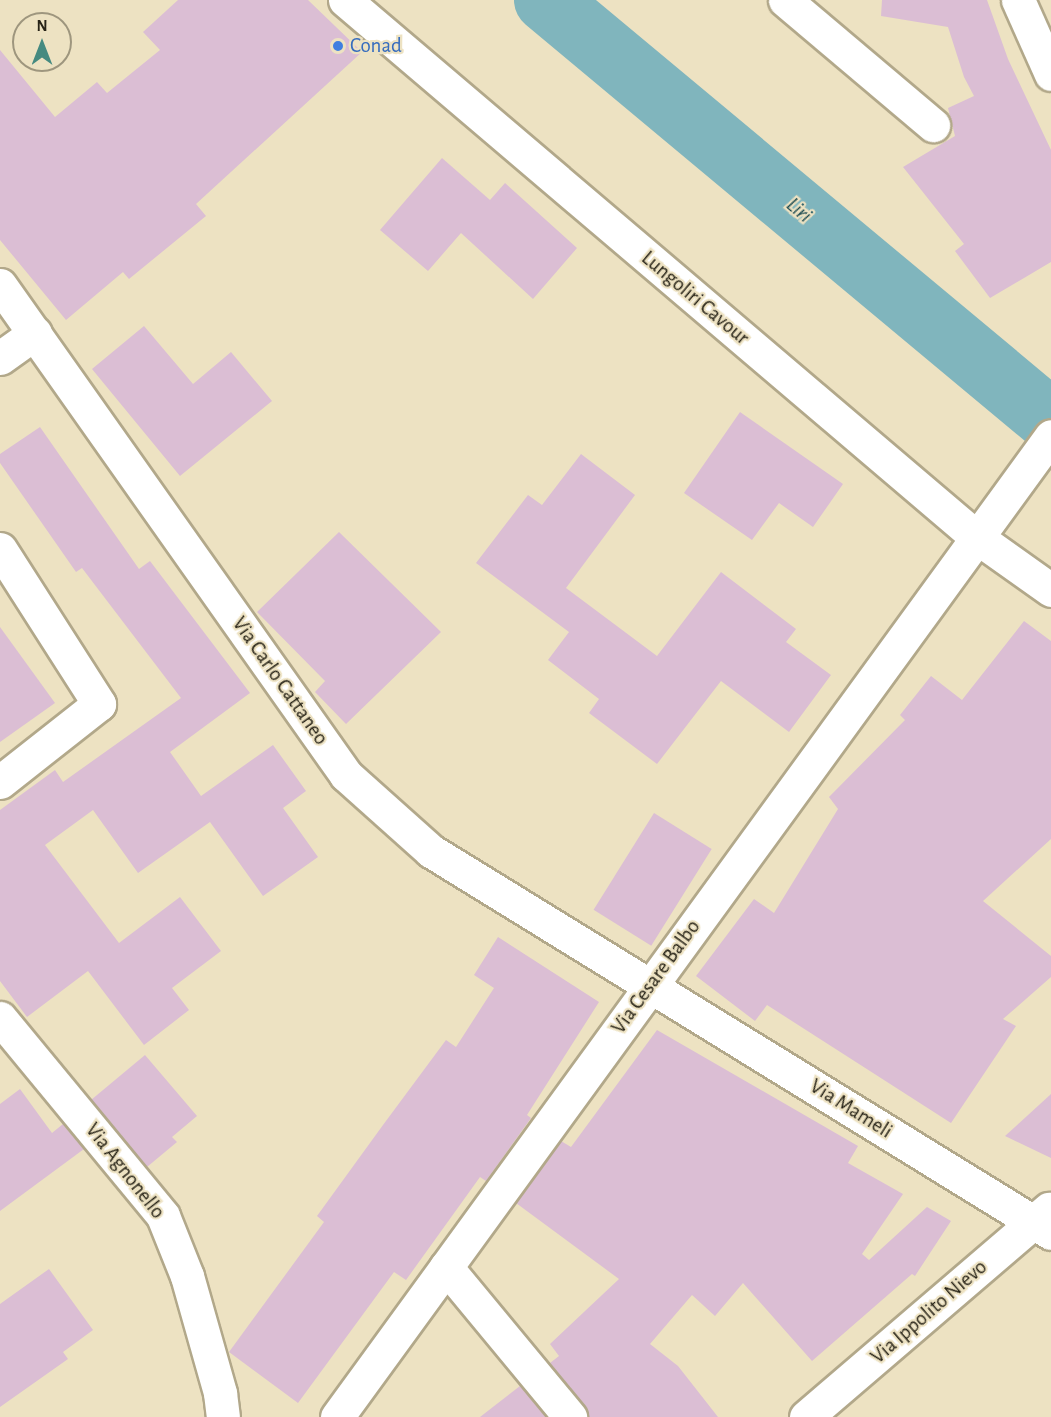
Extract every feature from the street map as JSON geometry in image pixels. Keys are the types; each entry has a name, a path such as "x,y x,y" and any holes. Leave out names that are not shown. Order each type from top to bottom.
{"street":[{"name":"Lungoliri Cavour","path":"345,0 975,536 1051,590"},
{"path":"785,0 933,124"},
{"path":"1018,0 1051,74"},
{"name":"Via Carlo Cattaneo","path":"0,285 346,775 431,851 651,984"},
{"path":"0,358 35,333"},
{"name":"Via Cesare Balbo","path":"337,1417 975,536 1051,436"},
{"path":"0,549 99,704 0,782"},
{"name":"Via Mameli","path":"651,984 1045,1221"},
{"name":"Via Agnonello","path":"0,1018 163,1216 187,1276 220,1393 223,1417"},
{"name":"Via Ippolito Nievo","path":"806,1417 1045,1221"},
{"path":"446,1267 570,1417"}],"building":[{"path":"178,0 308,0 362,52 196,204 206,216 129,279 123,272 66,320 0,240 0,50 12,65 12,72 18,72 55,117 97,82 107,93 160,50 143,32"},
{"path":"882,0 987,0 1008,59 1051,150 1051,262 990,298 955,251 964,244 903,167 955,136 948,108 974,96 964,77 948,27 881,16"},
{"path":"442,158 490,200 505,183 577,248 533,299 461,233 428,271 380,230"},
{"path":"144,326 193,384 231,352 272,401 180,476 92,369"},
{"path":"740,412 843,484 813,527 779,503 752,540 684,493"},
{"path":"40,427 139,569 150,561 250,693 170,752 201,796 273,745 306,791 283,808 318,857 263,896 210,822 138,873 93,810 45,845 119,943 180,897 221,951 172,988 189,1010 144,1045 88,971 27,1017 0,981 0,810 55,770 63,782 181,698 82,568 76,572 0,463 0,454"},
{"path":"581,454 635,495 566,588 657,656 721,572 796,629 786,642 831,675 789,732 721,681 657,764 589,713 599,699 548,660 569,632 476,563 528,495 542,505"},
{"path":"339,532 441,632 346,724 315,692 325,681 257,612"},
{"path":"1024,621 1051,641 1051,839 983,901 1051,956 1051,977 1003,1019 1016,1026 951,1123 767,1005 755,1021 696,976 754,899 774,913 838,809 829,797 905,720 900,715 931,676 962,700"},
{"path":"0,627 55,703 0,742"},
{"path":"654,813 712,849 651,946 594,910"},
{"path":"498,937 599,1002 527,1115 531,1118 486,1181 480,1177 406,1280 394,1272 298,1403 229,1352 324,1222 317,1216 446,1040 456,1047 494,988 474,975"},
{"path":"657,1030 858,1146 848,1163 903,1194 862,1254 869,1260 927,1207 951,1221 915,1276 912,1274 812,1361 743,1283 715,1316 692,1295 650,1344 678,1366 718,1417 588,1417 584,1405 550,1363 559,1356 550,1344 619,1279 516,1203 561,1141 571,1147"},
{"path":"145,1055 197,1116 172,1137 177,1142 147,1167 91,1100"},
{"path":"20,1089 52,1133 63,1124 84,1149 0,1211 0,1104"},
{"path":"1051,1094 1051,1158 1005,1136"},
{"path":"49,1269 93,1330 63,1352 68,1359 0,1407 0,1304"},
{"path":"520,1386 546,1417 480,1417"}],"waterway":[{"name":"Liri","path":"546,0 1051,421"}],"place":[{"name":"Conad","path":"338,46"}]}
